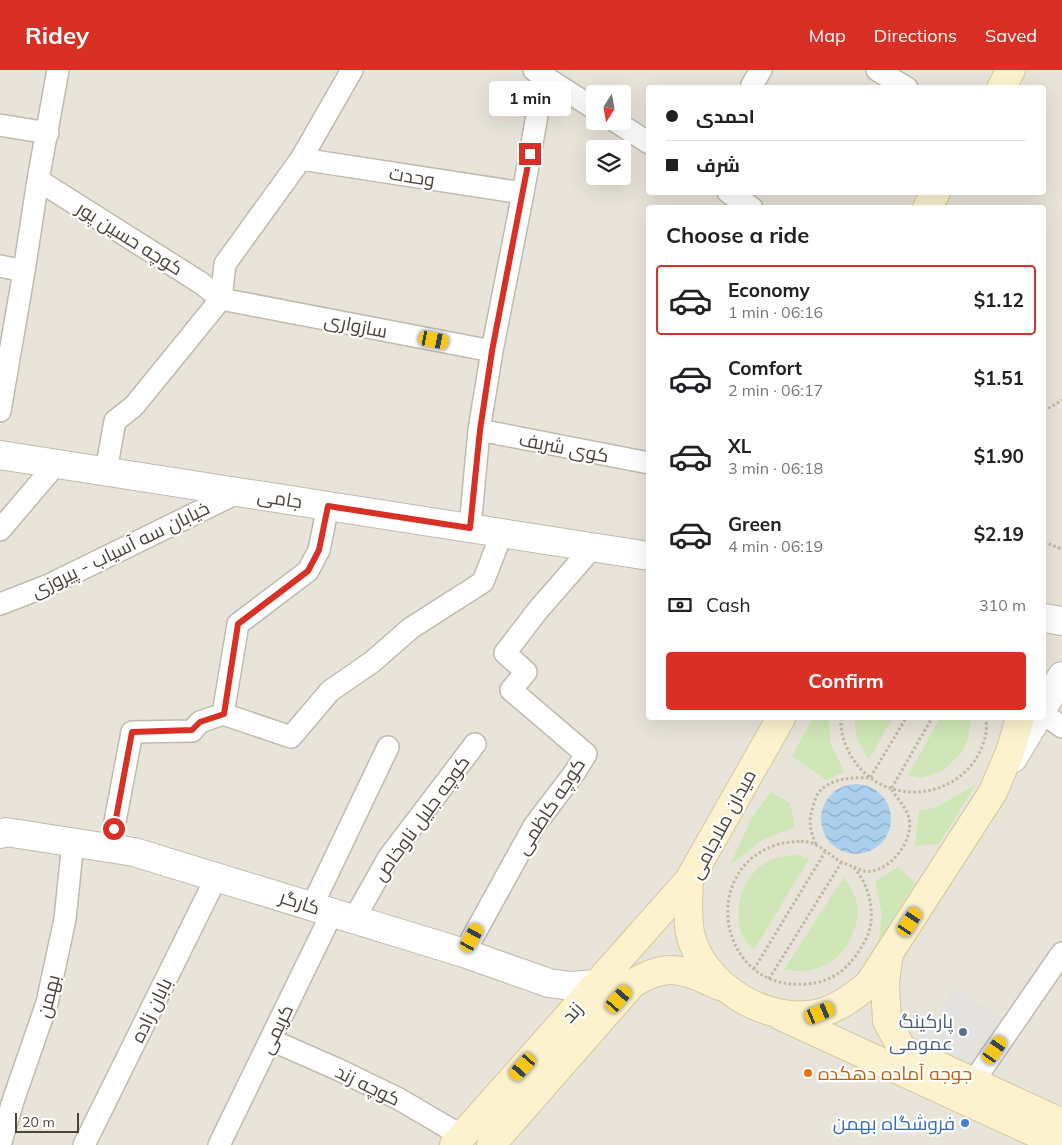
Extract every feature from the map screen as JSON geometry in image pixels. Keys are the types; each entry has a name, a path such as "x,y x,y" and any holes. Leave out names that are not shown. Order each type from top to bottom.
{"main road":[{"path":"1003,85 1011,70"},
{"name":"میدان ملاجامی","path":"780,720 689,880 690,933 697,953 708,971 725,988 773,1012 800,1014 820,1013 848,1001 869,984 993,792 1010,752 1019,720"},
{"name":"زند","path":"458,1141 689,880"},
{"path":"889,954 884,984 887,1021 902,1049 1062,1123"},
{"name":"زند","path":"491,1145 632,984 647,974 667,969 687,972 725,988"},
{"path":"773,1012 1062,1145"}],"street":[{"path":"0,411 58,70"},
{"path":"106,471 115,421 134,406 221,299 225,264 301,159 352,70"},
{"path":"470,528 480,430 492,351 523,192 538,73 586,103"},
{"path":"877,75 900,85"},
{"path":"0,125 48,132"},
{"path":"630,130 646,140"},
{"name":"وحدت","path":"301,159 523,192"},
{"name":"کوچه حسین پور","path":"38,180 201,283 221,299"},
{"path":"732,195 748,205"},
{"path":"0,266 24,271"},
{"name":"سازواری","path":"221,299 492,351"},
{"name":"کوی شریف","path":"480,430 646,462"},
{"name":"جامی","path":"0,455 646,556"},
{"path":"0,530 56,464"},
{"name":"خیابان سه آسیاب - پیروزی","path":"0,604 48,585 239,492"},
{"path":"224,714 238,624 308,571 319,550 328,506"},
{"path":"110,848 132,732 192,730 200,722 224,714 291,737 330,691 372,662 411,628 483,582 502,533"},
{"name":"کوچه کاظمی","path":"464,953 534,826 575,772 586,754 511,690 526,672 505,653 538,610 593,547"},
{"path":"1046,618 1062,621"},
{"path":"1046,703 1062,676"},
{"path":"1046,715 1062,727"},
{"name":"میدان ملاجامی","path":"993,792 1036,720"},
{"name":"کوچه جلیل ناوخاص","path":"333,913 389,856 475,744"},
{"path":"333,913 388,747"},
{"name":"کارگر","path":"0,834 6,832 134,852 464,953 549,983 570,986 597,984"},
{"name":"بهمن","path":"0,1145 47,1003 65,919 73,842"},
{"name":"بابان زاده","path":"84,1145 217,876"},
{"name":"کریمی","path":"219,1145 333,913"},
{"path":"973,1082 1058,967"},
{"name":"کوچه زند","path":"271,1040 399,1099 458,1141"}],"path":[{"path":"1046,410 1062,400"},
{"path":"1046,543 1062,549"},
{"path":"841,720 845,744 855,763 870,778 891,789 916,793 940,788 962,775 978,756 986,732 986,720"},
{"path":"870,778 905,720"},
{"path":"891,789 931,720"},
{"path":"870,778 855,777 842,779 826,786 818,793 809,822 811,834 816,844 841,862 864,872 876,870 893,860 904,845 909,828 908,816 891,789"},
{"path":"816,844 801,841 779,844 759,854 742,869 731,888 727,910 729,932 738,953 754,970 769,979 793,985 817,983 839,973 857,957 868,935 871,911 866,888 854,867"},
{"path":"754,970 825,852"},
{"path":"769,979 841,862"}],"shaded area":[{"path":"0,70 1062,70 1062,1145 0,1145"},
{"name":"پارکینگ عمومی","path":"954,989 1009,1022 975,1070 918,1042"}],"green space":[{"path":"812,720 829,720 830,742 844,772 826,780 792,756"},
{"path":"855,720 892,720 869,759 862,749 855,730"},
{"path":"939,720 971,720 968,740 960,754 944,770 922,778 908,775"},
{"path":"976,784 939,844 915,846 919,810 935,808"},
{"path":"771,792 790,803 795,827 761,841 730,865 752,817"},
{"path":"797,855 809,859 754,950 744,938 738,916 739,905 746,883 761,866 770,860"},
{"path":"898,867 915,883 878,945 882,914 875,881"},
{"path":"844,877 854,894 858,907 856,926 851,939 834,959 823,966 811,970 798,971 784,969"}],"water":[{"path":"856,784 869,787 881,794 888,806 891,819 888,832 881,844 869,851 856,854 843,851 831,844 824,832 821,819 824,806 831,794 843,787"}],"place":[{"name":"پارکینگ عمومی","path":"963,1032"},
{"name":"جوجه آماده دهکده","path":"808,1073"},
{"name":"فروشگاه بهمن","path":"965,1123"}],"route":[{"path":"114,829 132,732 192,730 200,722 224,714 238,624 308,571 319,550 328,506 470,528 480,430 492,351 530,154"}]}
